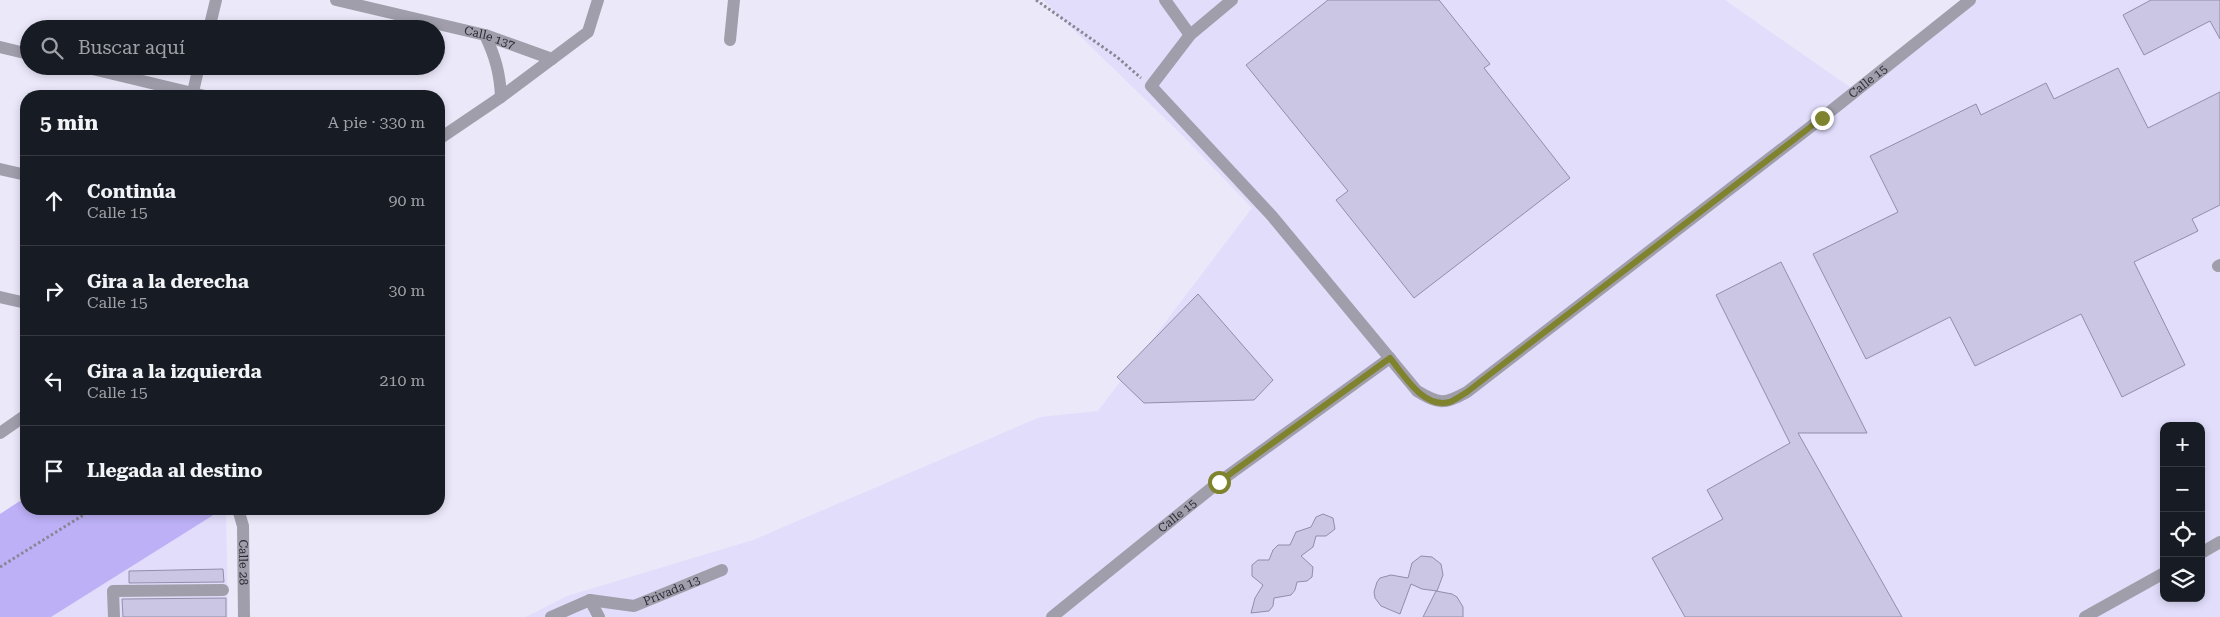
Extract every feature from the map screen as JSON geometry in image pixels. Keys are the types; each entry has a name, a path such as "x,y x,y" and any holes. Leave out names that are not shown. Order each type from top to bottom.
{"street":[{"path":"211,20 216,0"},
{"name":"Calle 137","path":"336,0 421,20"},
{"path":"445,134 501,97 588,32 598,0"},
{"path":"730,40 734,0"},
{"path":"1165,0 1190,35"},
{"path":"1232,0 1190,35 1151,86 1272,216 1390,358"},
{"name":"Calle 15","path":"1052,617 1219,482 1390,358 1417,391 1434,402 1450,402 1467,392 1822,118 1970,0"},
{"name":"Calle 137","path":"445,26 485,35 552,59"},
{"path":"485,35 495,54 500,75 501,97"},
{"path":"0,47 20,52"},
{"path":"116,75 176,90"},
{"path":"197,90 198,75"},
{"path":"0,169 20,174"},
{"path":"0,297 20,302"},
{"path":"4,427 20,418"},
{"name":"Calle 28","path":"239,515 242,526 244,617"},
{"path":"2205,550 2220,542"},
{"name":"Privada 13","path":"590,600 634,606 722,570"},
{"path":"2085,617 2160,575"},
{"path":"114,617 113,592 223,590"},
{"path":"551,617 590,600 599,617"}],"path":[{"path":"1036,0 1117,56 1151,86"},
{"path":"0,567 83,515"}],"shaded area":[{"path":"1043,0 1725,0 1861,95 1969,0 2220,0 2220,617 526,617 567,596 753,540 1040,417 1098,411 1252,208 1180,133"},
{"path":"20,501 20,515 213,515 51,617 0,617 0,514"},
{"path":"213,515 226,515 228,617 51,617"}],"building":[{"path":"1328,0 1439,0 1490,64 1484,68 1570,178 1414,298 1336,200 1348,191 1246,65"},
{"path":"2151,0 2220,0 2220,39 2210,21 2144,55 2123,15"},
{"path":"2118,68 2148,128 2220,92 2220,205 2192,219 2198,231 2134,262 2185,365 2122,397 2081,314 1975,366 1950,317 1866,359 1813,254 1898,212 1870,156 1976,104 1981,115 2046,83 2054,99"},
{"path":"1781,262 1867,433 1798,433 1902,617 1685,617 1652,558 1723,519 1707,490 1790,443 1716,295"},
{"path":"1198,294 1273,380 1254,400 1144,403 1117,377"},
{"path":"1323,514 1333,518 1335,529 1326,536 1316,536 1313,547 1301,556 1313,567 1312,577 1307,581 1297,582 1295,590 1291,595 1274,598 1273,606 1269,611 1251,613 1255,598 1263,585 1252,576 1252,565 1258,560 1269,560 1273,550 1278,545 1290,545 1296,532 1311,527 1316,517"},
{"path":"1421,556 1432,557 1441,564 1443,575 1437,591 1422,589 1411,584 1400,614 1381,606 1375,598 1374,592 1380,578 1391,575 1408,578 1412,563"},
{"path":"223,569 224,582 129,583 129,571"},
{"path":"1436,591 1452,594 1457,597 1463,607 1463,617 1423,617"},
{"path":"226,598 226,617 123,617 122,599"}],"route":[{"path":"1219,482 1390,358 1417,391 1434,402 1450,402 1467,392 1822,118"}]}
